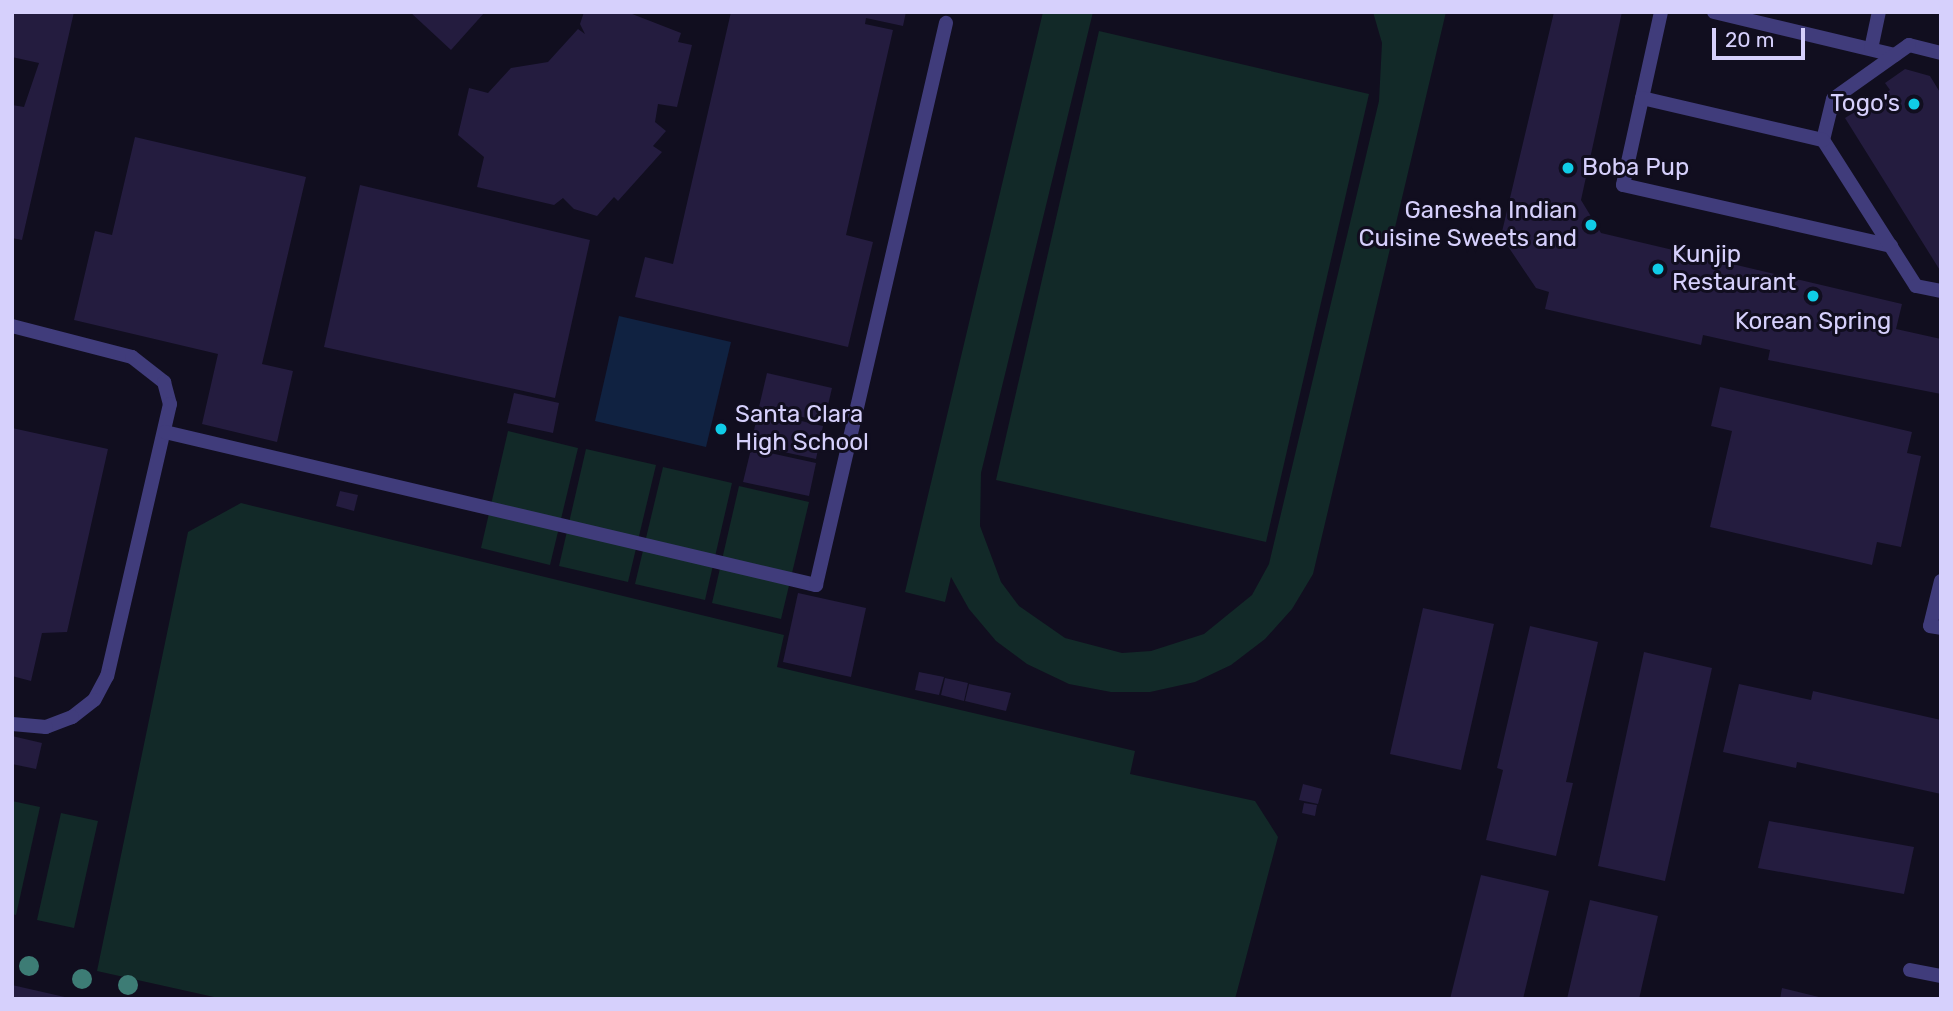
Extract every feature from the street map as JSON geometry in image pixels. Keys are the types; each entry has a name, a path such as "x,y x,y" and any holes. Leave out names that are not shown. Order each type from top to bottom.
{"lane":[{"path":"1661,12 1623,185 1891,246"},
{"path":"1714,12 1895,55"},
{"path":"1871,49 1879,12"},
{"path":"165,432 816,584 946,23"},
{"path":"1823,140 1833,99 1909,45 1941,53"},
{"path":"1642,98 1823,140 1916,285 1941,291"},
{"path":"12,326 132,356 164,382 170,404 101,688 94,700 72,717 46,727 12,724"},
{"path":"1941,581 1930,626 1941,628"},
{"path":"1910,970 1941,976"}],"green space":[{"path":"1043,12 1093,12 981,473 980,526 1001,582 1019,606 1065,638 1122,653 1151,651 1204,634 1252,595 1269,564 1379,101 1382,43 1373,12 1446,12 1313,574 1292,609 1265,639 1231,665 1195,682 1150,692 1111,692 1069,684 1027,664 996,641 969,609 951,577 945,602 905,592"},
{"path":"1099,31 1369,94 1266,542 996,480"},
{"path":"508,431 578,448 550,565 481,548"},
{"path":"586,449 656,465 628,582 559,566"},
{"path":"663,467 732,483 705,600 635,584"},
{"path":"739,486 809,502 781,619 712,603"},
{"path":"241,503 784,635 777,667 1135,751 1130,774 1255,801 1278,837 1235,999 223,999 97,971 188,532"},
{"path":"12,801 40,807 16,915 12,914"},
{"path":"61,813 98,821 74,928 37,920"}],"water":[{"path":"619,316 731,342 706,447 595,421"}],"building":[{"path":"12,12 74,12 22,240 12,238 12,105 24,107 39,63 12,57"},
{"path":"410,12 485,12 451,50"},
{"path":"584,12 627,12 681,33 678,42 692,45 677,107 658,104 655,122 666,131 653,146 662,152 618,201 614,197 597,216 574,209 563,198 554,205 477,187 484,157 458,135 469,88 488,93 511,68 548,62 578,29 585,34 580,24"},
{"path":"731,12 906,12 903,26 866,18 865,24 893,30 846,235 873,242 848,347 635,297 645,257 673,264"},
{"path":"1554,12 1622,12 1581,200 1601,233 1902,304 1896,329 1941,339 1941,394 1768,360 1770,350 1703,335 1701,345 1545,309 1549,292 1536,288 1501,236"},
{"path":"1905,69 1930,76 1941,94 1941,272 1845,118 1890,90 1885,83"},
{"path":"135,137 306,177 262,364 293,371 277,442 202,424 218,354 74,320 95,231 112,235"},
{"path":"360,185 590,240 555,398 324,347"},
{"path":"767,373 832,388 824,422 759,407"},
{"path":"1720,387 1912,432 1907,453 1921,456 1901,547 1877,542 1872,565 1710,527 1732,431 1711,426"},
{"path":"514,393 559,403 553,433 507,423"},
{"path":"758,411 823,426 816,459 751,445"},
{"path":"12,428 108,449 67,632 42,633 31,681 12,676"},
{"path":"751,449 816,463 809,496 743,482"},
{"path":"340,491 358,495 354,511 336,506"},
{"path":"798,593 866,608 851,677 783,662"},
{"path":"1423,608 1494,624 1461,770 1390,754"},
{"path":"1530,626 1598,642 1566,782 1573,783 1556,856 1486,840 1503,770 1497,768"},
{"path":"1644,652 1712,668 1665,881 1598,866"},
{"path":"919,672 944,677 939,695 915,690"},
{"path":"945,678 968,683 964,701 941,695"},
{"path":"969,684 1011,693 1006,711 965,701"},
{"path":"1739,684 1811,700 1813,691 1941,720 1941,794 1797,762 1796,768 1723,752"},
{"path":"12,736 42,743 36,769 12,764"},
{"path":"1303,784 1322,789 1318,804 1299,800"},
{"path":"1304,803 1317,805 1315,816 1302,813"},
{"path":"1769,821 1914,847 1904,894 1758,868"},
{"path":"1481,875 1549,891 1523,999 1450,999"},
{"path":"1590,900 1658,916 1639,999 1567,999"},
{"path":"12,985 69,998 69,999 12,999"},
{"path":"1782,988 1823,998 1780,999"}],"place":[{"name":"Togo's","path":"1914,104"},
{"name":"Boba Pup","path":"1568,168"},
{"name":"Ganesha Indian Cuisine Sweets and","path":"1591,225"},
{"name":"Kunjip Restaurant","path":"1658,269"},
{"name":"Korean Spring","path":"1813,296"},
{"name":"Santa Clara High School","path":"721,429"}]}
